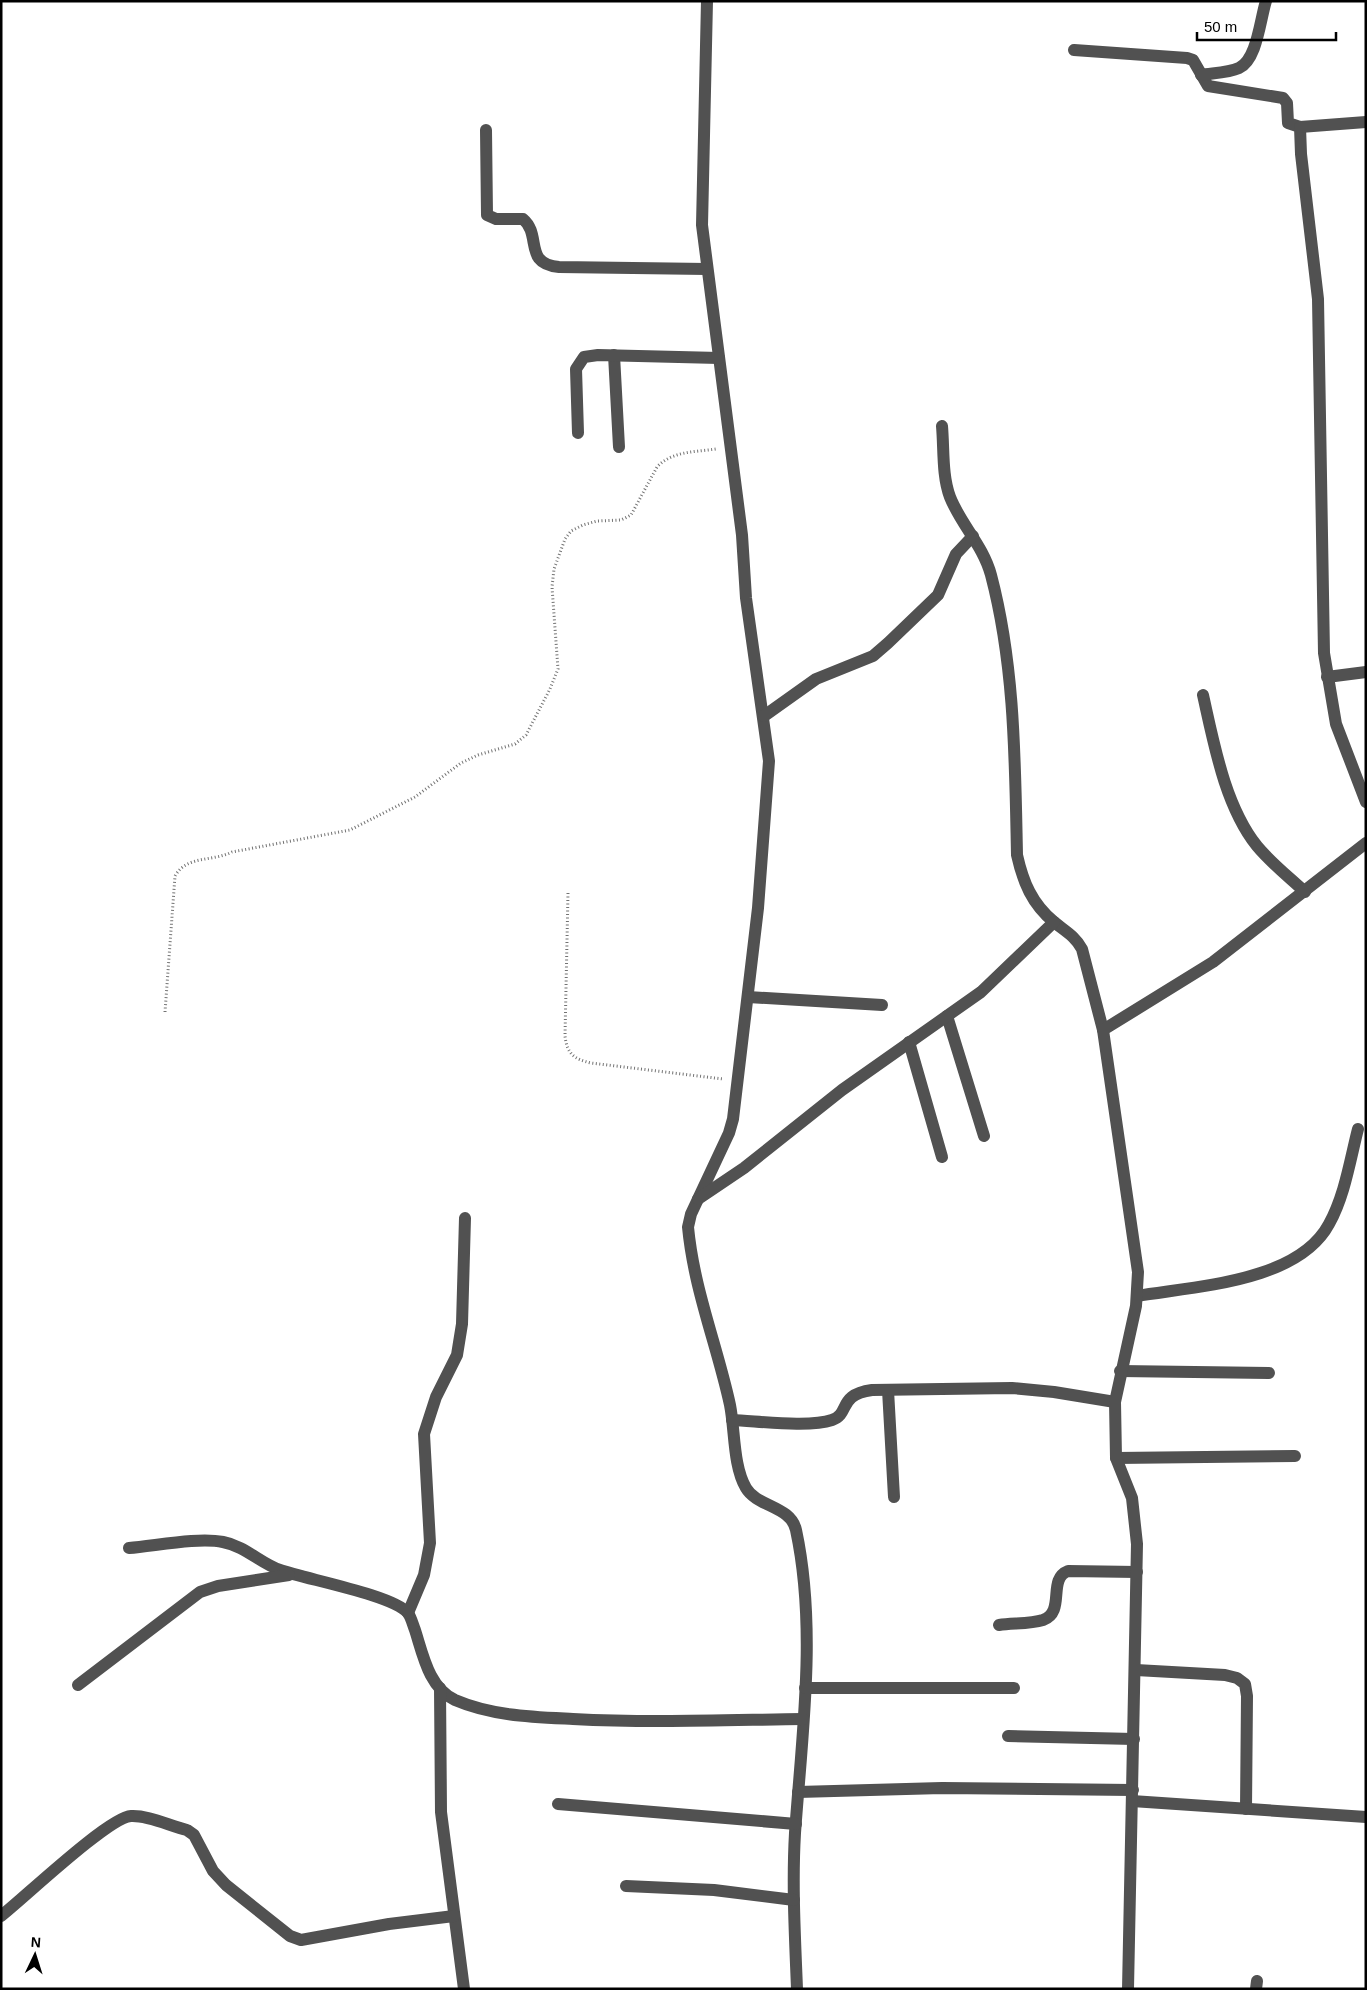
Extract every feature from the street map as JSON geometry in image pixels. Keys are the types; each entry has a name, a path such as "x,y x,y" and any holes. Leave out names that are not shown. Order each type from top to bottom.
{"street":[{"path":"707,1 706,103 701,208 706,269 742,535 746,598 764,716 769,761 769,793 739,1081 729,1133 698,1199 688,1227 702,1307 732,1420 740,1471 745,1487 751,1494 790,1519 795,1527 800,1552 808,1654 796,1824 794,1900 797,1989"},
{"path":"1201,75 1232,70 1246,63 1254,54 1266,1"},
{"path":"1074,50 1193,60 1208,86 1283,98 1287,103 1288,123 1300,127 1366,122"},
{"path":"1300,127 1300,154 1318,299 1324,653 1336,724 1366,802"},
{"path":"486,130 487,215 496,219 523,219 528,226 537,257 544,264 560,267 706,269"},
{"path":"578,433 576,369 584,357 614,355 719,358"},
{"path":"614,355 619,447"},
{"path":"942,426 946,486 951,499 983,552 991,575 1011,695 1019,862 1022,878 1034,902 1054,922 1077,940 1082,949 1103,1030 1138,1272 1137,1296 1120,1370 1115,1402 1116,1458 1132,1498 1135,1511 1137,1572 1128,1989"},
{"path":"764,716 810,683 873,656 938,596 956,554 973,536"},
{"path":"1327,677 1366,672"},
{"path":"1203,694 1218,765 1246,828 1256,846 1305,892"},
{"path":"1103,1030 1213,962 1366,844"},
{"path":"698,1199 744,1168 842,1090 981,992 1054,922"},
{"path":"748,997 882,1005"},
{"path":"947,1016 984,1136"},
{"path":"909,1042 942,1157"},
{"path":"1137,1296 1244,1278 1274,1270 1306,1250 1319,1238 1336,1210 1358,1129"},
{"path":"408,1613 424,1574 430,1544 424,1434 436,1397 457,1355 462,1324 465,1218"},
{"path":"1120,1370 1269,1373"},
{"path":"732,1420 818,1424 834,1420 850,1397 858,1392 888,1390 1012,1388 1054,1392 1115,1402"},
{"path":"888,1390 894,1497"},
{"path":"1116,1458 1295,1456"},
{"path":"129,1548 208,1541 223,1542 253,1554 279,1570 357,1591 397,1605 408,1613 430,1676 453,1699 482,1709 536,1717 613,1721 803,1719"},
{"path":"999,1625 1043,1620 1052,1615 1055,1606 1057,1580 1062,1573 1068,1571 1137,1572"},
{"path":"78,1685 200,1592 218,1586 294,1574"},
{"path":"1136,1670 1225,1675 1237,1678 1245,1684 1247,1696 1246,1809"},
{"path":"440,1688 440,1812 464,1989"},
{"path":"805,1688 1014,1688"},
{"path":"1008,1736 1134,1739"},
{"path":"798,1792 942,1788 1132,1796 1246,1809 1366,1817"},
{"path":"558,1804 796,1824"},
{"path":"1,1916 118,1820 131,1816 187,1830 194,1835 213,1871 226,1886 290,1936 301,1940 389,1924 454,1916"},
{"path":"626,1886 714,1890 794,1900"}],"path":[{"path":"165,1012 175,876 180,867 190,862 224,856 232,852 350,830 415,796 461,763 478,755 515,744 526,735 550,689 558,668 552,587 554,569 565,538 572,531 583,525 597,521 621,520 631,515 662,461 674,454 729,447"},
{"path":"568,893 564,1036 570,1054 578,1060 591,1063 739,1081"}]}
